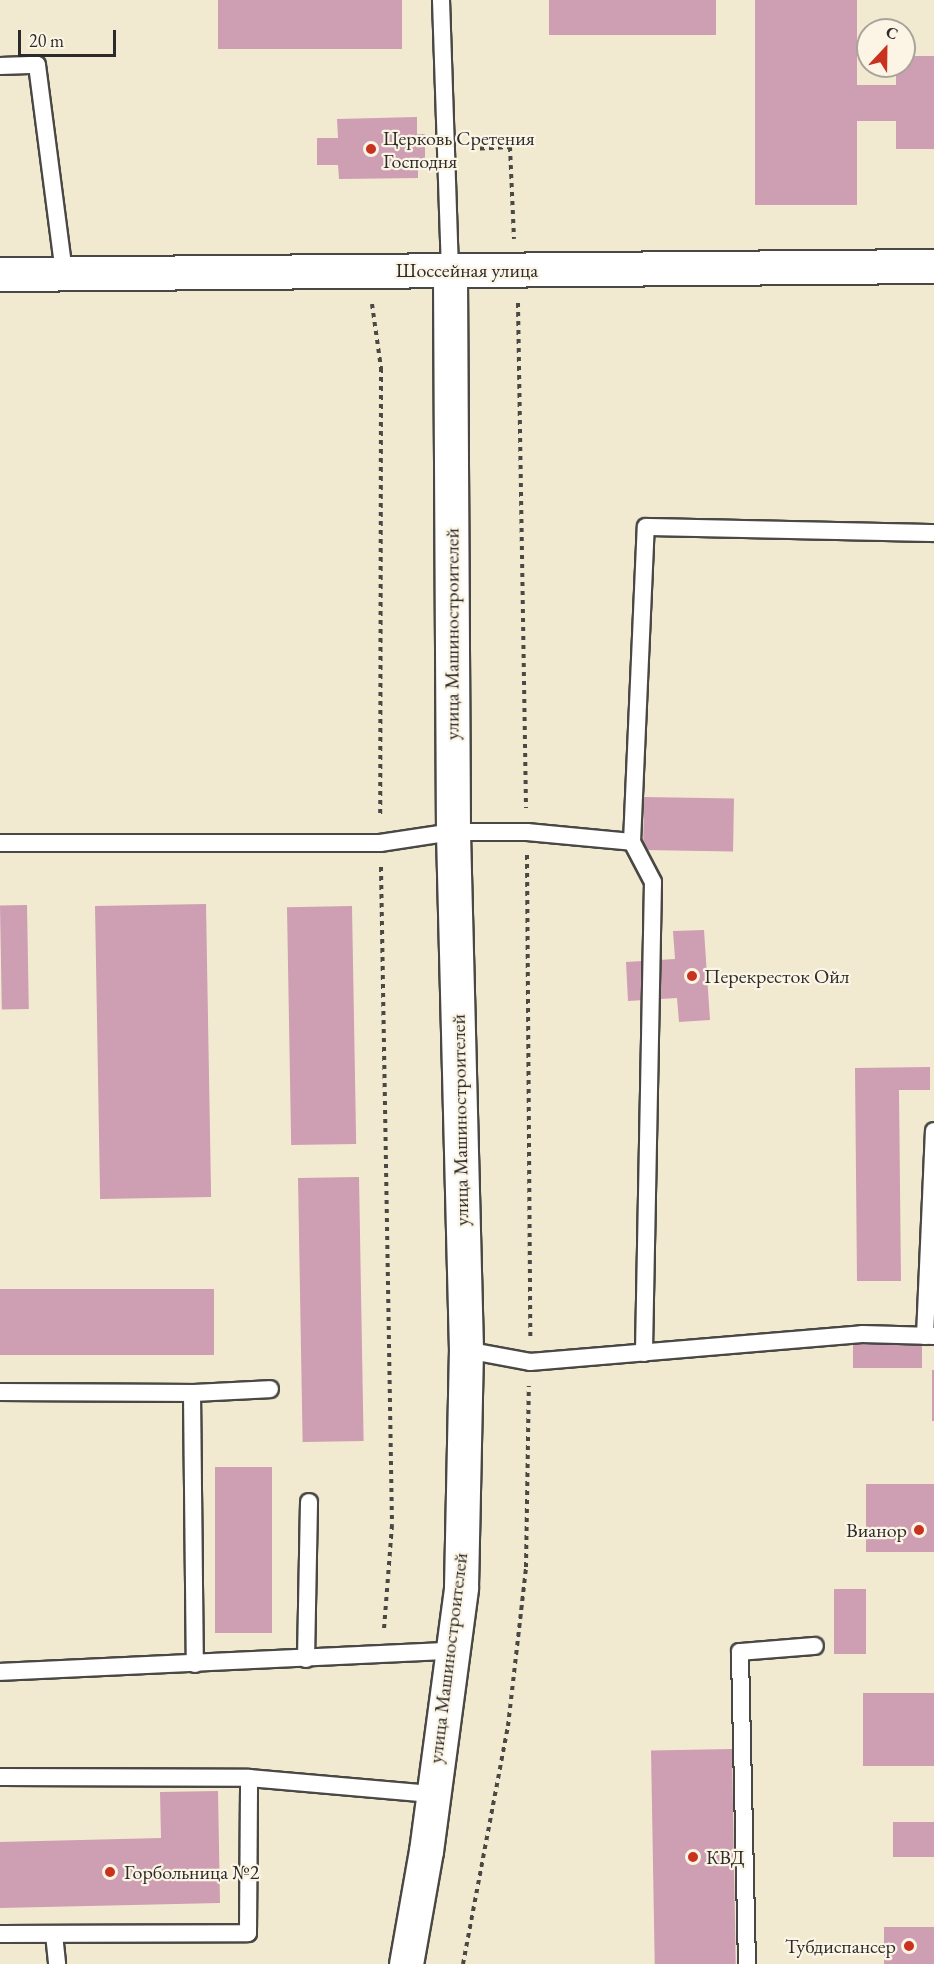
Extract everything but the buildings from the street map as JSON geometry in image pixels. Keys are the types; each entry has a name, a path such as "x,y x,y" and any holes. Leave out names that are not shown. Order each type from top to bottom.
{"street":[{"name":"Шоссейная улица","path":"0,274 934,266"},
{"name":"улица Машиностроителей","path":"406,1964 426,1851 431,1794 453,1651 460,1587 466,1350 453,832 450,271"}],"lane":[{"path":"441,0 450,271"},
{"path":"0,66 37,65 64,272"},
{"path":"644,1353 653,882 632,842 646,527 934,532"},
{"path":"0,843 380,843 453,832 527,832 632,842"},
{"path":"466,1350 530,1362 862,1334 929,1336 934,1131"},
{"path":"0,1392 192,1393 270,1389"},
{"path":"192,1393 195,1664"},
{"path":"306,1659 309,1502"},
{"path":"747,1964 740,1652 815,1646"},
{"path":"0,1672 453,1651"},
{"path":"0,1777 249,1778 431,1794"},
{"path":"0,1934 248,1933 249,1778"},
{"path":"54,1934 57,1964"}],"path":[{"path":"446,151 510,147 520,332 527,832 530,1362 526,1567 508,1726 463,1964"},
{"path":"368,271 381,368 380,843 392,1525 382,1655"}],"place":[{"name":"Церковь Сретения Господня","path":"371,149"},
{"name":"Перекресток Ойл","path":"692,976"},
{"name":"Вианор","path":"919,1530"},
{"name":"КВД","path":"693,1857"},
{"name":"Горбольница №2","path":"110,1872"},
{"name":"Тубдиспансер","path":"909,1946"}]}
